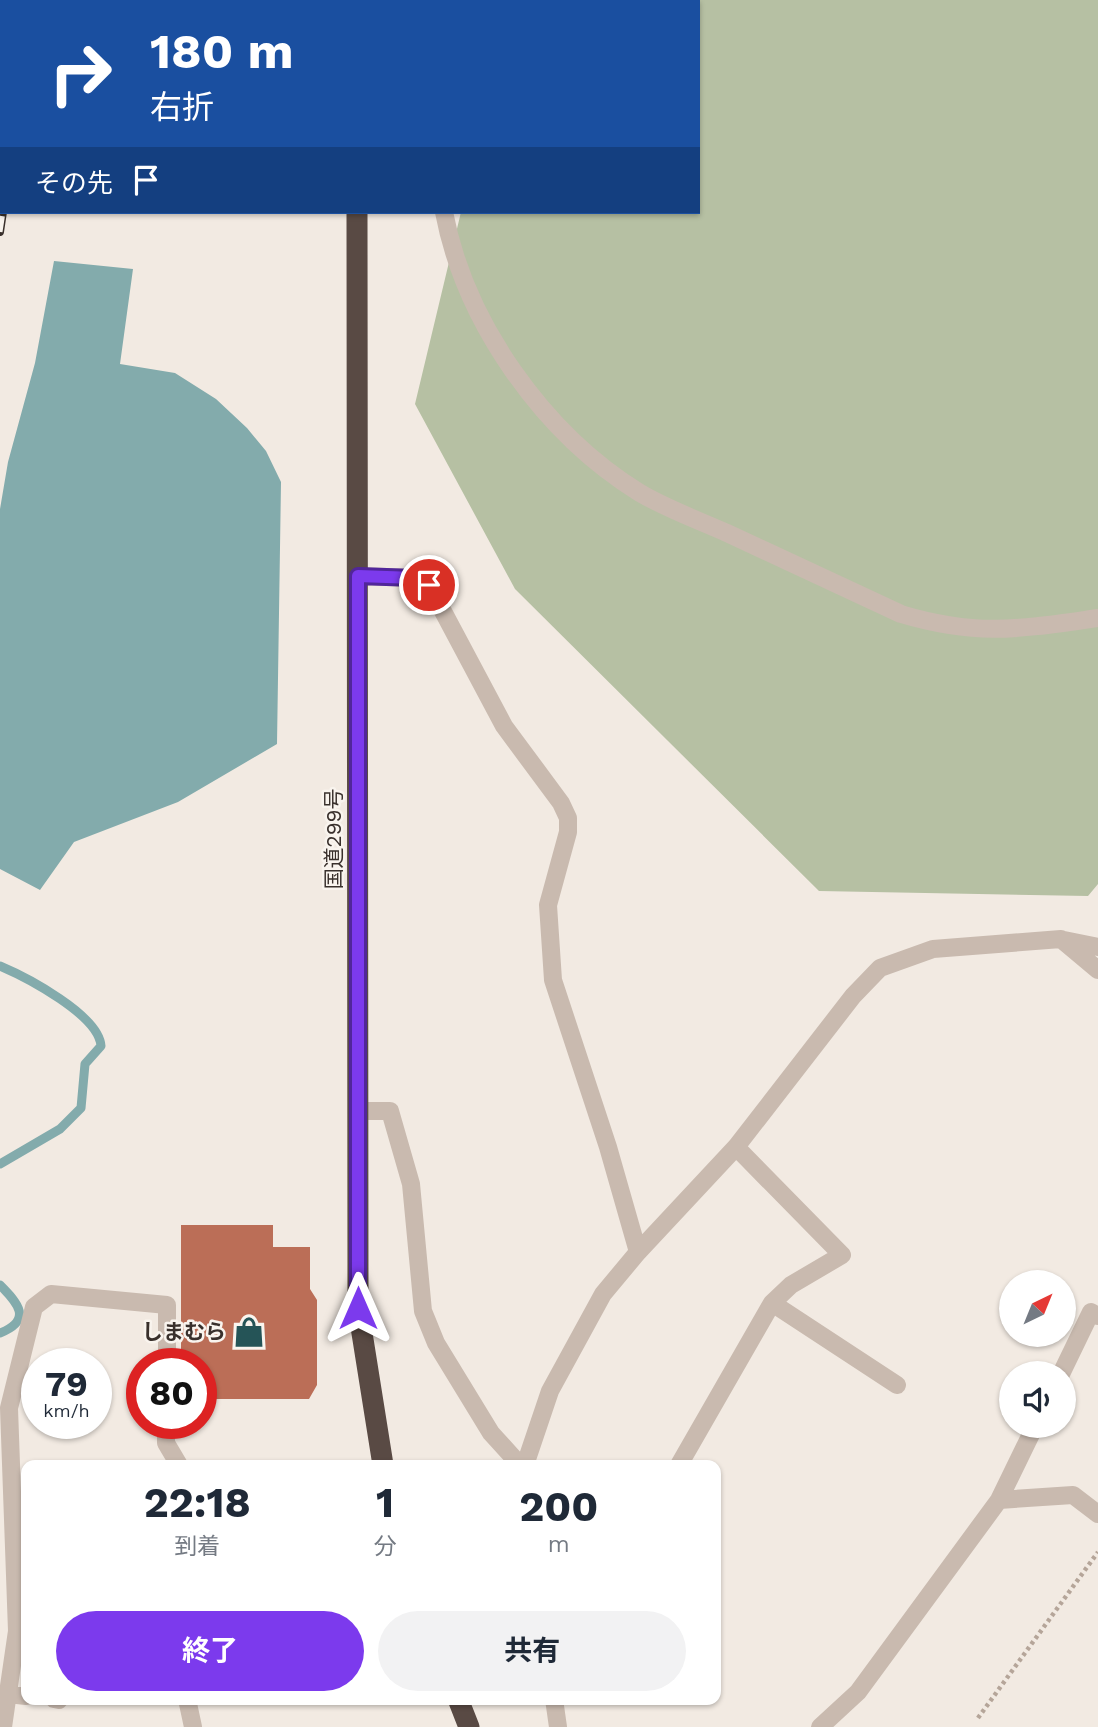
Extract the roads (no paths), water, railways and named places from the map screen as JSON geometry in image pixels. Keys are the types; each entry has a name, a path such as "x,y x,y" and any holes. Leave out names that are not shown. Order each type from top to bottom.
{"highway":[{"name":"国道299号","path":"357,214 358,1308 382,1460"},
{"path":"460,1705 469,1727"}],"street":[{"path":"444,214 448,232 478,310 515,376 548,416 589,457 641,494 901,614 945,627 1007,631 1098,618"},
{"path":"358,576 415,578 429,585 504,726 565,811 568,832 548,905 553,980 608,1147 638,1252"},
{"path":"524,1460 550,1391 603,1294 638,1252 736,1147 853,996 880,968 933,949 1061,939 1098,947"},
{"path":"1061,939 1098,970"},
{"path":"359,1111 390,1111 411,1184 423,1311 436,1343 491,1433 517,1460"},
{"path":"682,1460 772,1303 791,1285 842,1255 736,1147"},
{"path":"21,1553 9,1408 34,1307 51,1294 167,1305 167,1348"},
{"path":"772,1303 897,1385"},
{"path":"1067,1361 1091,1312 1098,1316"},
{"path":"820,1727 858,1692 999,1500 1029,1438"},
{"path":"166,1439 175,1460"},
{"path":"999,1500 1073,1495 1098,1514"},
{"path":"3,1727 21,1636"},
{"path":"8,1695 21,1696"},
{"path":"188,1705 192,1727"},
{"path":"555,1705 558,1727"}],"water":[{"path":"54,261 133,269 120,364 175,373 216,399 247,428 266,451 281,482 277,744 178,802 74,842 40,890 0,869 0,509 8,462 35,363"}],"waterway":[{"path":"0,966 60,998 88,1022 97,1034 101,1046 85,1064 81,1108 60,1129 0,1164"},
{"path":"0,1285 19,1311 16,1323 0,1333"}],"railway":[{"path":"0,232 3,214"}],"place":[{"name":"しまむら","path":"249,1332"}]}
